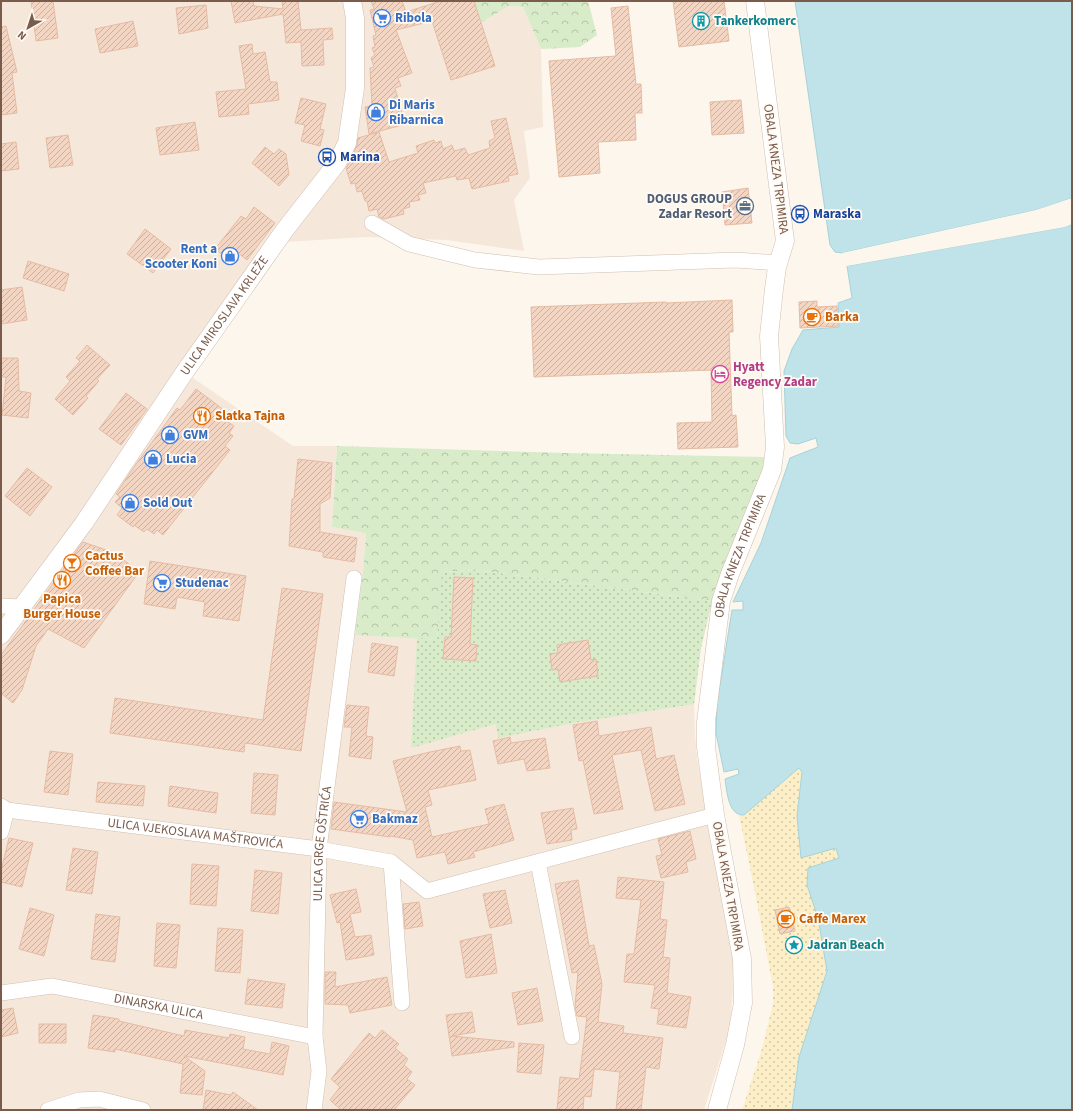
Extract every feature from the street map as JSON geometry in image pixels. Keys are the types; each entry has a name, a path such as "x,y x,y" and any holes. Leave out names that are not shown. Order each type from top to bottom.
{"street":[{"name":"ULICA MIROSLAVA KRLEŽE","path":"1,635 84,523 182,376 284,231 337,163 347,143 355,88 355,18 352,1"},
{"name":"OBALA KNEZA TRPIMIRA","path":"717,1110 735,1045 743,1003 742,959 716,816 706,747 706,722 721,601 730,574 772,470 775,447 769,336 774,289 785,241 755,1"},
{"path":"372,223 409,244 475,260 539,267 736,260 779,263"},
{"name":"ULICA GRGE OŠTRIĆA","path":"314,1110 319,1071 315,1038 318,849 354,578"},
{"path":"1,606 21,607"},
{"path":"1,832 4,808"},
{"name":"ULICA VJEKOSLAVA MAŠTROVIĆA","path":"4,808 318,849 391,862 427,891 716,816"},
{"path":"391,862 402,1004"},
{"path":"538,862 572,1037"},
{"name":"DINARSKA ULICA","path":"1,993 52,986 315,1038"},
{"path":"48,1110 79,1100 99,1099 143,1110"}],"shaded area":[{"path":"1,1 460,1 474,27 509,6 523,7 541,49 543,127 524,131 530,178 514,200 524,251 446,240 367,237 285,242 190,376 293,446 337,446 332,527 366,532 363,572 355,635 437,640 712,601 701,648 694,704 695,735 697,758 735,961 730,1028 704,1110 1,1110"}],"sand":[{"name":"Jadran Beach","path":"798,768 802,772 797,816 801,858 836,847 839,859 807,885 818,918 827,971 799,1057 792,1110 742,1110 761,1052 773,1004 773,987 739,815 744,815"}],"green space":[{"path":"460,1 588,1 597,35 580,47 541,49 523,7 509,6 474,27"},
{"path":"337,446 767,457 765,468 712,601 476,570 443,572 437,640 355,635 366,533 332,527"},
{"path":"476,570 712,601 701,648 694,704 573,723 498,738 496,724 411,748 417,638 437,640 442,572"}],"water":[{"path":"795,1 1072,1 1072,198 1036,210 842,253 835,252 830,245"},
{"path":"1072,224 1072,1110 792,1110 799,1057 827,971 818,918 807,885 808,868 839,858 836,848 801,858 797,816 802,772 799,768 744,815 739,814 731,807 725,779 739,774 738,769 724,772 716,733 717,704 732,610 743,610 743,601 733,602 761,543 790,458 818,447 816,438 798,444 790,443 786,436 784,371 792,349 803,330 839,327 838,303 852,298 847,266 1065,227"}],"pier":[{"path":"1072,198 1072,200 1037,212 842,255 842,253 1036,210"},
{"path":"1072,222 1072,224 1065,227 846,265 1065,225"}],"building":[{"path":"31,1 53,1 58,38 36,41"},
{"path":"231,1 253,1 254,6 283,9 282,1 298,1 301,30 332,28 333,39 323,40 324,65 302,66 301,42 286,43 283,14 235,23"},
{"path":"371,1 402,1 406,12 441,1 474,1 495,66 451,80 432,21 396,30 412,73 398,78 401,86 395,88 402,113 399,115 402,125 369,134 365,107 372,106 370,68 374,67 371,58 375,55 372,48 375,47 373,36 376,35 370,10 374,9"},
{"name":"Tankerkomerc","path":"673,1 724,1 729,41 679,47"},
{"path":"206,5 208,28 179,34 176,8"},
{"path":"628,6 636,84 641,84 642,113 635,113 636,140 598,142 600,173 559,177 549,61 616,56 611,8"},
{"path":"133,21 138,46 100,53 95,29"},
{"path":"6,26 17,72 12,73 17,113 1,115 1,27"},
{"path":"252,44 253,54 265,52 270,82 277,82 279,100 248,104 249,114 219,117 216,92 246,89 239,46"},
{"path":"301,98 326,104 320,129 324,130 320,146 301,141 305,125 295,123"},
{"path":"741,100 744,133 712,135 710,102"},
{"path":"506,118 518,174 508,176 509,181 472,189 469,178 457,180 456,176 423,183 426,193 418,195 420,200 409,202 410,207 403,209 404,214 384,219 379,217 377,209 369,211 367,201 365,201 362,191 357,192 355,183 351,184 346,168 355,154 354,152 358,138 379,132 389,162 418,153 416,146 434,140 435,143 441,141 443,149 452,145 454,151 465,148 468,155 490,148 489,141 495,138 491,121"},
{"path":"195,122 199,150 160,155 156,128"},
{"path":"68,135 73,165 50,168 46,138"},
{"path":"16,142 19,169 1,171 1,144"},
{"path":"265,147 274,154 279,149 286,154 289,175 279,186 252,163"},
{"path":"748,188 752,223 725,225 722,192"},
{"path":"254,207 275,223 247,260 237,252 230,261 215,249 241,216 246,219"},
{"path":"145,229 171,249 153,273 127,254"},
{"path":"28,261 69,274 64,291 23,278"},
{"path":"22,287 27,320 1,324 1,290"},
{"path":"732,300 733,332 729,332 732,416 736,415 738,447 678,449 677,423 712,422 711,370 534,377 531,307"},
{"path":"817,301 817,307 837,306 838,326 800,328 799,302"},
{"path":"87,345 110,365 97,379 99,381 86,396 88,398 73,415 55,399 70,381 66,377 80,361 76,358"},
{"path":"1,358 18,358 19,391 31,393 28,418 2,415 6,377 1,377"},
{"path":"196,389 232,416 228,422 234,426 229,433 233,436 225,446 230,450 163,535 157,530 154,534 147,529 144,532 134,525 133,527 117,515 122,508 115,502 120,497 116,494 177,408 180,410"},
{"path":"126,393 147,409 121,445 99,429"},
{"path":"298,459 332,463 330,498 320,504 320,532 357,538 354,562 323,557 323,552 289,546 292,499 294,499"},
{"path":"27,468 52,487 30,516 5,496"},
{"path":"83,542 115,553 139,572 84,648 48,629 36,646 22,690 13,703 1,693 1,655"},
{"path":"150,561 246,576 239,621 203,616 205,602 177,597 175,609 144,604"},
{"path":"454,577 473,578 470,644 477,645 476,661 443,659 445,637 451,637"},
{"path":"282,588 323,594 301,751 245,743 244,752 110,733 115,698 263,720"},
{"path":"588,640 591,660 596,659 598,676 560,682 558,669 552,670 550,654 558,653 557,645"},
{"path":"372,643 398,647 394,676 368,672"},
{"path":"347,705 369,707 366,736 373,737 371,759 349,756 352,727 344,727"},
{"path":"597,721 599,736 651,727 656,759 674,755 685,804 655,811 641,750 612,755 623,809 594,814 583,760 579,761 573,725"},
{"path":"510,737 511,743 545,738 550,768 527,771 524,759 498,764 493,741"},
{"path":"460,746 461,751 470,750 476,780 428,790 432,805 425,807 432,837 489,824 485,809 504,804 514,840 473,852 475,857 448,864 445,852 417,858 413,840 331,829 334,802 407,812 393,761"},
{"path":"50,751 73,754 68,795 44,792"},
{"path":"254,773 278,775 275,815 251,813"},
{"path":"98,782 145,786 143,806 96,802"},
{"path":"170,786 218,793 216,813 168,806"},
{"path":"573,808 577,829 571,830 572,840 547,844 541,813"},
{"path":"690,831 696,859 686,862 688,872 661,878 656,856 662,855 658,839"},
{"path":"9,838 33,843 22,887 1,882 1,871"},
{"path":"73,848 98,852 92,894 66,890"},
{"path":"192,864 219,866 216,906 190,904"},
{"path":"255,870 282,873 278,914 251,911"},
{"path":"618,877 664,882 660,919 667,920 663,957 670,958 667,993 691,997 686,1028 657,1024 659,1009 651,1008 655,985 624,982 627,954 634,954 641,900 616,898"},
{"path":"578,880 589,946 594,945 602,984 598,1022 624,1026 623,1033 663,1038 659,1069 646,1067 641,1110 616,1110 620,1072 594,1069 591,1097 584,1096 583,1110 557,1110 560,1077 579,1079 587,1017 577,1016 575,1006 578,972 572,973 555,884"},
{"path":"356,889 361,912 350,914 355,937 371,935 374,955 346,960 340,922 337,923 330,895"},
{"path":"505,890 512,923 490,928 483,894"},
{"path":"419,902 423,926 405,929 403,904"},
{"path":"789,907 795,931 780,934 775,910"},
{"path":"30,908 54,915 44,956 19,949"},
{"path":"96,914 120,917 115,962 91,959"},
{"path":"157,923 180,925 176,968 154,966"},
{"path":"218,928 243,930 240,973 215,971"},
{"path":"491,934 497,973 466,978 460,941"},
{"path":"325,972 336,972 335,987 387,977 392,1005 350,1013 348,1005 325,1004"},
{"path":"248,979 285,984 282,1008 245,1004"},
{"path":"537,988 543,1021 518,1025 512,993"},
{"path":"13,1008 18,1033 1,1037 1,1010"},
{"path":"472,1012 475,1032 452,1036 514,1042 514,1047 452,1056 446,1015"},
{"path":"93,1015 119,1019 119,1021 184,1036 185,1030 229,1038 230,1034 245,1037 243,1049 270,1054 272,1042 289,1046 283,1075 184,1056 205,1071 202,1095 180,1093 183,1064 115,1049 115,1052 88,1048"},
{"path":"39,1024 66,1024 66,1043 39,1043"},
{"path":"382,1030 399,1044 395,1048 408,1059 404,1065 412,1072 407,1079 415,1085 394,1110 341,1110 330,1100 340,1087 331,1079 369,1033 375,1038"},
{"path":"519,1043 544,1045 541,1074 517,1072"},
{"path":"206,1090 231,1095 233,1092 258,1110 203,1110"}],"place":[{"name":"Ribola","path":"382,18"},
{"name":"Tankerkomerc","path":"701,21"},
{"name":"Di Maris Ribarnica","path":"376,112"},
{"name":"Marina","path":"327,157"},
{"name":"DOGUS GROUP Zadar Resort","path":"745,206"},
{"name":"Maraska","path":"800,214"},
{"name":"Rent a Scooter Koni","path":"230,256"},
{"name":"Barka","path":"812,317"},
{"name":"Hyatt Regency Zadar","path":"720,374"},
{"name":"Slatka Tajna","path":"202,416"},
{"name":"GVM","path":"170,435"},
{"name":"Lucia","path":"153,459"},
{"name":"Sold Out","path":"130,503"},
{"name":"Cactus Coffee Bar","path":"72,563"},
{"name":"Papica Burger House","path":"62,580"},
{"name":"Studenac","path":"162,583"},
{"name":"Bakmaz","path":"359,819"},
{"name":"Caffe Marex","path":"786,919"},
{"name":"Jadran Beach","path":"794,945"}]}
